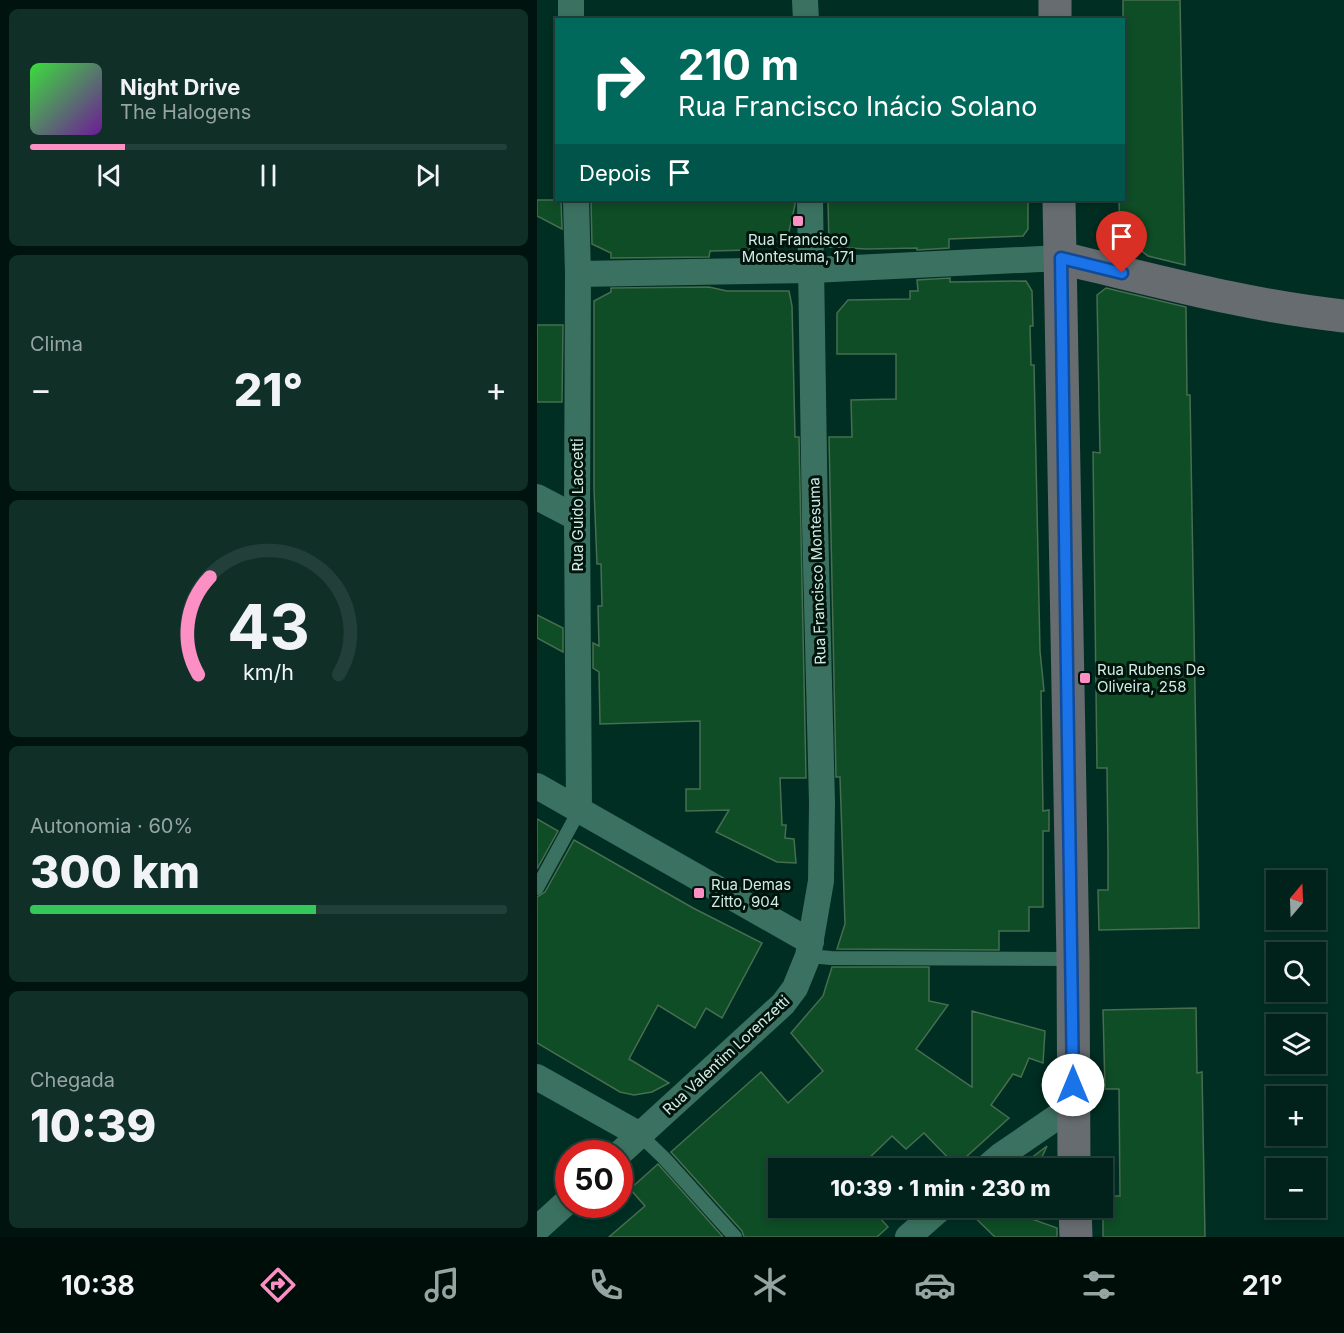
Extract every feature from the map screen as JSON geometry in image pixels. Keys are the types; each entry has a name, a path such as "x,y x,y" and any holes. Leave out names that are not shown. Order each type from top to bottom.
{"main road":[{"path":"1055,0 1055,18"},
{"path":"1059,201 1073,959 1074,1158"},
{"path":"1061,258 1243,302 1344,316"},
{"path":"1075,1218 1076,1237"}],"street":[{"path":"571,0 571,18"},
{"path":"805,0 806,18"},
{"name":"Rua Guido Laccetti","path":"576,201 579,811"},
{"name":"Rua Francisco Montesuma","path":"810,201 822,803 821,881 810,949"},
{"path":"578,274 812,270 1061,258"},
{"path":"537,498 577,518"},
{"path":"537,786 810,949"},
{"name":"Rua Valentim Lorenzetti","path":"633,1141 783,1004 795,988 810,949"},
{"path":"537,1077 640,1135"},
{"path":"998,1158 1073,1106"},
{"path":"537,1229 555,1213"},
{"path":"908,1237 930,1218"}],"lane":[{"path":"537,888 579,811"},
{"path":"810,949 831,958 1073,959"},
{"path":"640,1135 664,1158 735,1237"}],"building":[{"path":"1123,0 1180,0 1185,265 1148,256 1120,234 1119,201 1125,201 1125,18 1123,18"},
{"path":"537,200 561,201 562,229 537,216"},
{"path":"591,201 795,201 787,240 750,243 750,250 710,251 709,257 611,258 611,253 592,244"},
{"path":"828,201 1028,201 1028,229 1023,236 949,239 949,248 917,250 917,248 829,247"},
{"path":"950,278 950,282 1026,281 1032,291 1031,365 1034,365 1040,651 1044,691 1041,691 1043,811 1049,810 1049,831 1043,831 1043,907 1029,907 1029,931 999,931 999,950 837,949 845,924 840,777 836,777 829,437 852,437 851,400 896,399 896,354 837,354 837,313 848,300 910,299 910,291 918,291 917,280"},
{"path":"709,287 727,291 789,291 792,306 795,437 799,437 806,778 780,778 782,825 786,825 785,838 794,839 796,863 777,862 716,832 729,810 686,811 686,789 700,789 700,721 600,724 599,672 593,668 593,643 599,646 598,606 602,606 601,564 597,564 594,488 594,301 611,292 611,288"},
{"path":"1106,288 1186,307 1187,395 1190,395 1199,928 1099,930 1098,890 1108,890 1107,768 1097,768 1093,452 1100,453 1097,295"},
{"path":"537,325 563,325 562,402 537,402"},
{"path":"537,615 563,628 563,652 537,638"},
{"path":"537,819 558,831 537,869"},
{"path":"574,840 693,908 762,943 722,1018 706,1008 695,1028 658,1005 629,1059 669,1083 652,1092 634,1095 620,1092 537,1043 537,897 545,892"},
{"path":"832,967 929,967 929,1001 948,1005 916,1049 972,1087 972,1011 1045,1031 1043,1063 1029,1058 1021,1077 1013,1074 991,1105 1009,1118 965,1158 948,1158 924,1133 906,1149 892,1136 869,1158 768,1158 768,1218 880,1218 888,1227 877,1237 744,1237 742,1231 671,1152 761,1072 788,1103 823,1071 791,1033 823,996"},
{"path":"1196,1008 1197,1073 1202,1072 1205,1237 1103,1237 1103,1218 1113,1218 1113,1196 1120,1196 1119,1089 1105,1089 1103,1010"},
{"path":"1047,1146 1042,1158 1031,1158"},
{"path":"658,1164 723,1237 609,1237 645,1206 633,1192 633,1186"},
{"path":"975,1218 1029,1218 1057,1228 1057,1237 995,1237"}],"place":[{"name":"Rua Francisco Montesuma, 171","path":"798,221"},
{"name":"Rua Rubens De Oliveira, 258","path":"1085,678"},
{"name":"Rua Demas Zitto, 904","path":"699,893"}],"route":[{"path":"1073,1085 1061,258 1122,273"}]}
